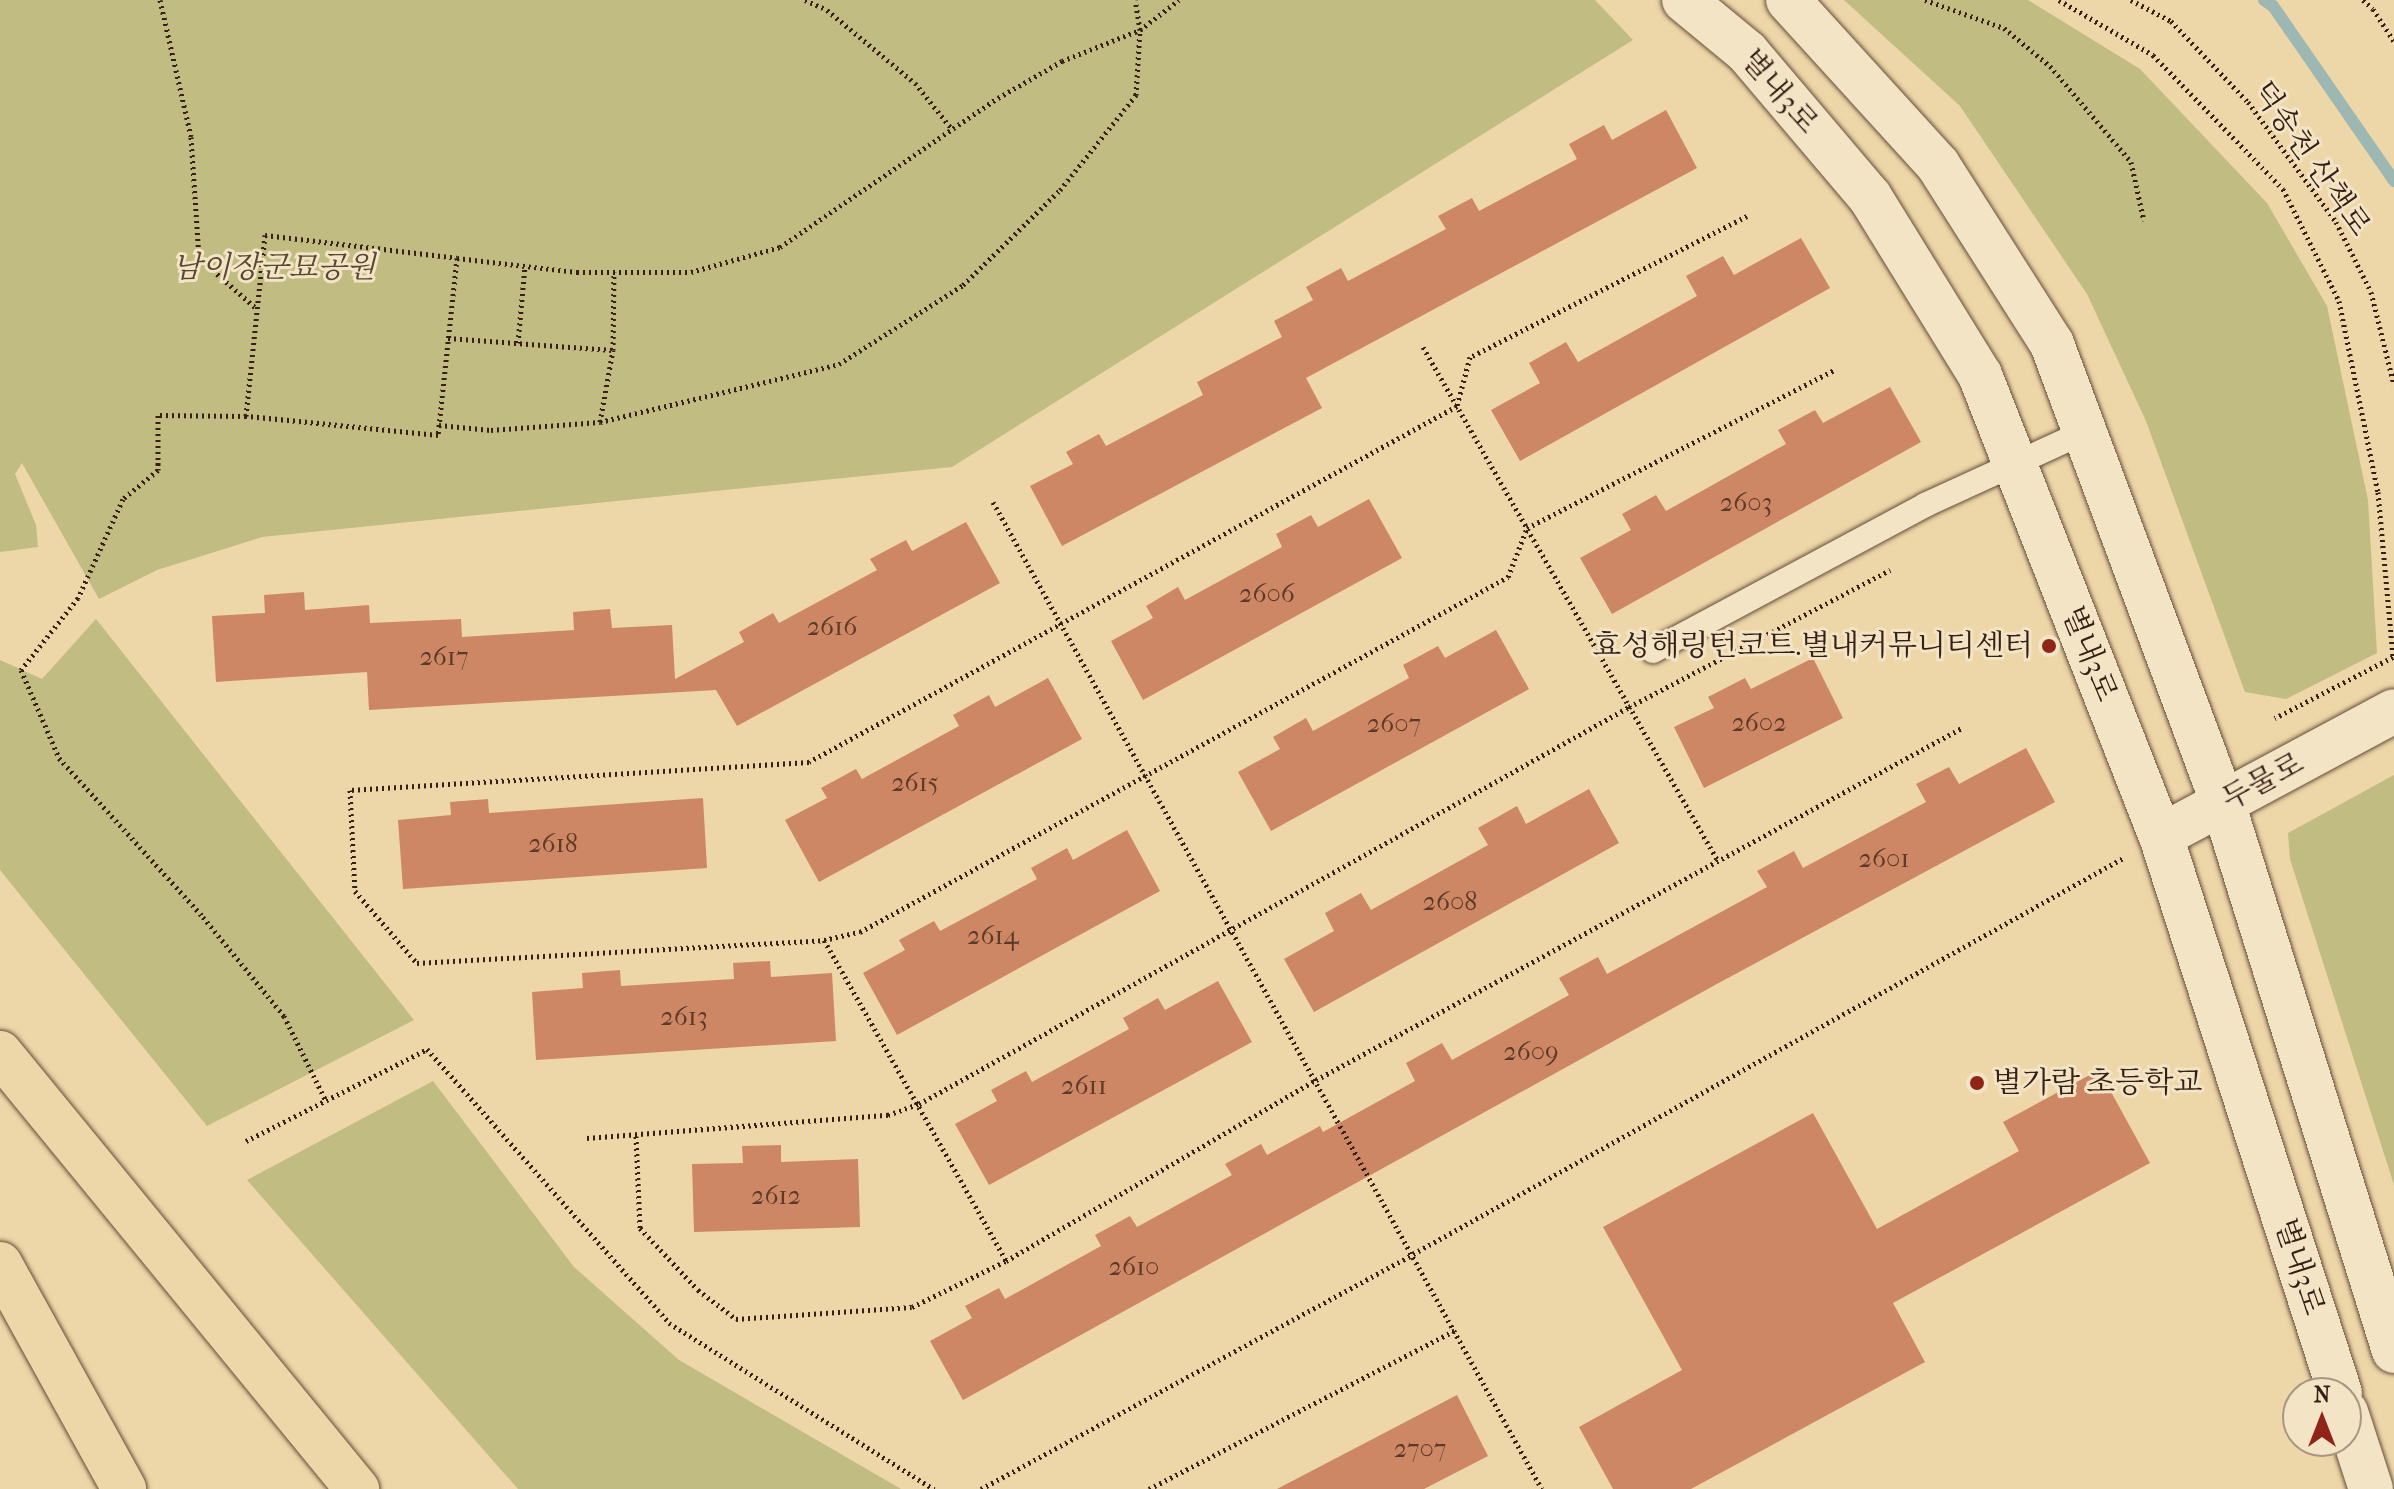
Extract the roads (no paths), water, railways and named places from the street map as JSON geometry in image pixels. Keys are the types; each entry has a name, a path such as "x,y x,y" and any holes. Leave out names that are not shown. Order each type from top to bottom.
{"highway":[{"path":"0,1053 357,1489"},
{"path":"0,1264 124,1489"}],"street":[{"name":"별내3로","path":"1684,0 1747,52 1870,197 1980,375 2161,836 2335,1377"},
{"path":"1788,0 1938,165 2052,344 2087,431 2223,803 2394,1351"},
{"name":"두물로","path":"2161,836 2379,719"},
{"path":"2361,1457 2371,1489"}],"lane":[{"path":"1653,651 1925,505 2087,431"}],"waterway":[{"path":"2264,0 2273,6 2394,181"}],"place":[{"name":"효성해링턴코트.별내커뮤니티센터","path":"2049,646"},
{"name":"별가람 초등학교","path":"1977,1083"}],"park label":[{"name":"남이장군묘공원","path":"274,268"}]}
